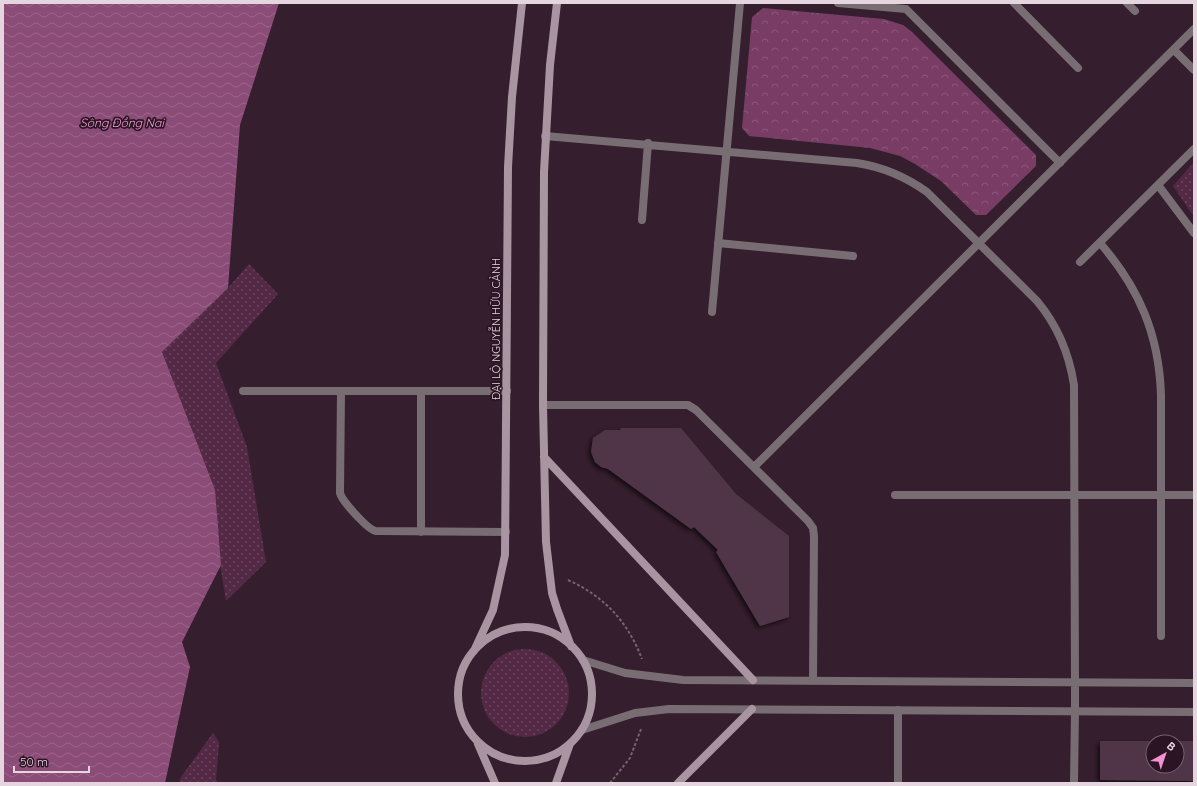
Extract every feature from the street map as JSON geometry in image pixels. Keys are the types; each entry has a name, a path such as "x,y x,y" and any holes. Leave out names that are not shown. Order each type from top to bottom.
{"main road":[{"name":"ĐẠI LỘ NGUYỄN HỮU CẢNH","path":"474,651 486,627 498,594 505,555 508,167 512,97 522,3"},
{"path":"557,3 550,65 545,136 544,457 548,574 557,609 571,646"},
{"path":"544,457 753,680"},
{"path":"476,740 496,754 519,761 531,761 549,757 570,744 582,730 589,714 592,695 590,677 583,660 571,646 551,632 540,629 521,627 503,630 492,635 474,651 462,672 458,696 463,719 476,740 495,783"},
{"path":"678,783 752,709"},
{"path":"556,783 570,744"}],"street":[{"path":"712,312 740,3"},
{"path":"838,3 908,6 1060,163"},
{"path":"1014,3 1078,68"},
{"path":"1127,3 1135,11"},
{"path":"754,467 1194,29"},
{"path":"1174,50 1194,70"},
{"path":"545,136 648,143 857,163 886,170 906,178 927,192 980,243 1047,314 1060,336 1068,356 1075,398 1074,783"},
{"path":"642,220 648,143"},
{"path":"1080,262 1194,149"},
{"path":"1158,185 1194,233"},
{"path":"1100,242 1115,260 1136,294 1155,344 1161,382 1161,636"},
{"path":"718,244 853,256"},
{"path":"243,391 507,391"},
{"path":"341,391 341,496 373,531 506,532"},
{"path":"421,391 421,532"},
{"path":"543,406 688,405 696,410 808,521 814,532 813,680"},
{"path":"895,495 1194,495"},
{"path":"583,660 625,673 667,680 1194,683"},
{"path":"582,730 615,718 654,710 752,709 1194,712"},
{"path":"898,710 898,783"}],"path":[{"path":"568,580 594,594 612,609 633,636 642,659"},
{"path":"610,783 630,758 641,729"}],"shaded area":[{"path":"1194,162 1194,217 1173,186"},
{"path":"249,264 278,294 216,363 247,447 266,562 226,601 219,558 162,352 228,288"},
{"path":"516,649 534,649 550,656 562,668 569,684 569,702 562,718 550,730 534,737 516,737 500,730 488,718 481,702 481,684 488,668 500,656"},
{"path":"213,733 219,742 216,780 219,783 179,783 181,777"}],"green space":[{"path":"763,8 884,19 903,25 911,31 1036,155 1036,166 986,215 976,215 941,181 900,156 870,148 749,136 742,128 752,17"}],"water":[{"name":"Sông Đồng Nai","path":"3,3 279,3 240,125 228,288 162,352 215,490 221,565 182,642 190,667 165,783 3,783"}],"building":[{"path":"621,428 681,428 736,494 789,536 789,617 760,626 716,552 718,550 694,527 691,529 608,469 601,467 595,462 591,452 593,438 605,430 620,430"},
{"path":"1100,741 1145,741 1145,774 1185,774 1185,741 1194,741 1194,781 1100,780"}]}
